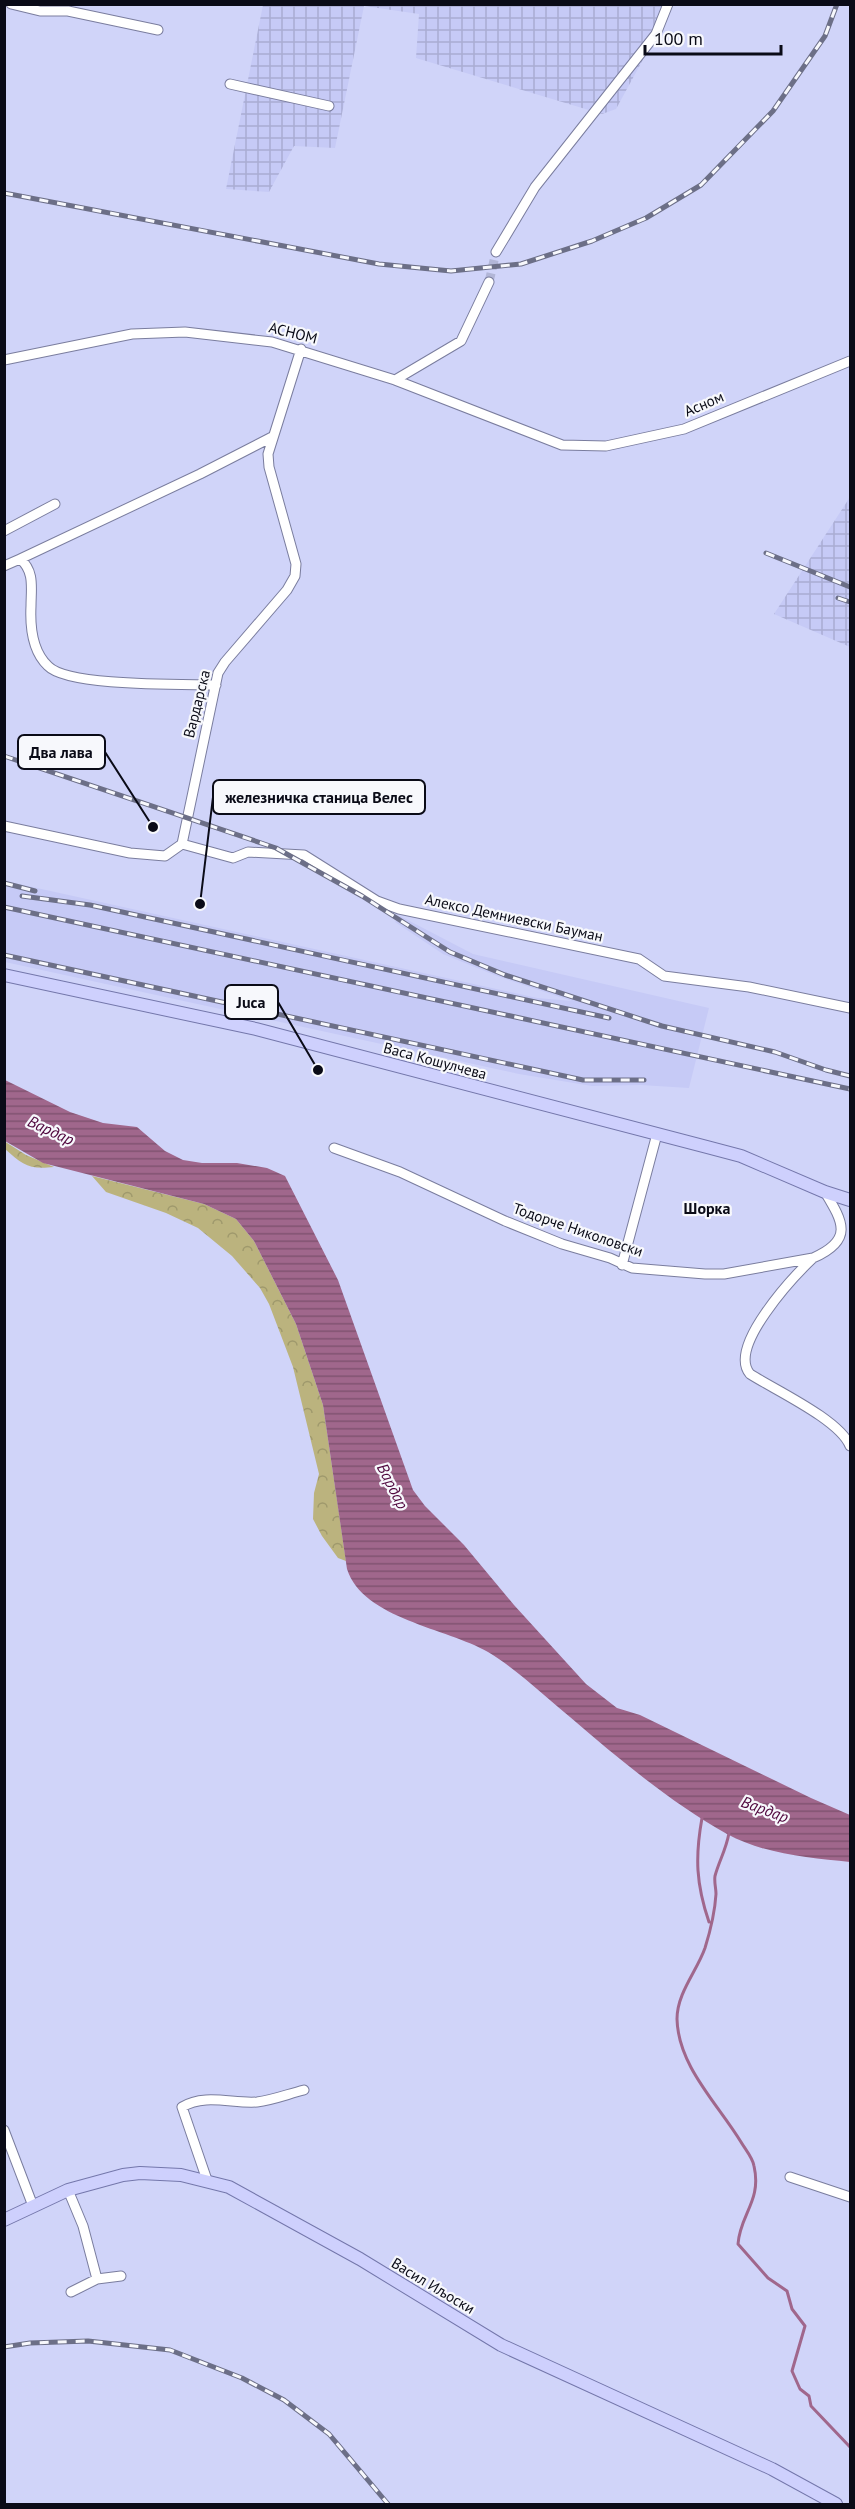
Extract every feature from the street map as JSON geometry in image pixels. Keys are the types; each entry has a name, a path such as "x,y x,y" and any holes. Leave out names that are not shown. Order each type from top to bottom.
{"main road":[{"name":"Васа Кошулчева","path":"4,975 256,1029 741,1156 825,1192 850,1200"},
{"name":"Васил Иљоски","path":"4,2220 68,2190 103,2179 140,2173 182,2175 229,2187 285,2217 501,2345 772,2469 836,2505"}],"street":[{"path":"10,4 40,11 68,11 159,30"},
{"path":"496,252 535,187 656,34 668,4"},
{"path":"230,84 328,106"},
{"path":"395,380 462,341 489,282"},
{"name":"АСНОМ","path":"4,360 132,334 175,332 272,342 301,349 395,380 562,445"},
{"name":"Вардарска","path":"182,844 218,673 287,590 295,576 296,564 269,467 268,454 301,349"},
{"name":"Асном","path":"562,445 606,446 676,431 850,361"},
{"path":"4,566 200,474 272,437"},
{"path":"4,531 55,504"},
{"path":"20,559 30,571 30,631 42,659 51,669 79,677 120,682 216,686"},
{"path":"4,826 130,853 165,856 182,844"},
{"name":"Алексо Демниевски Бауман","path":"182,844 233,858 248,852 304,855 377,901 399,909 639,959 664,976 749,987 850,1008"},
{"path":"622,1265 657,1134"},
{"name":"Тодорче Николовски","path":"334,1149 400,1172 483,1211 562,1244 610,1258 622,1265 647,1270 724,1274 813,1258 825,1252 835,1242 842,1228 841,1218 825,1192"},
{"path":"813,1258 788,1282 761,1319 744,1363 750,1374 817,1414 837,1429 846,1437 850,1446"},
{"path":"207,2180 182,2107 205,2100 233,2099 255,2102 303,2090"},
{"path":"4,2130 33,2206"},
{"path":"790,2177 850,2197"},
{"path":"68,2190 83,2226 97,2279"},
{"path":"71,2292 97,2279 121,2276"}],"shaded area":[{"path":"263,5 669,5 670,10 616,109 602,114 416,58 419,14 364,6 335,148 294,146 269,192 226,189"},
{"path":"850,497 850,647 774,614"},
{"path":"5,881 537,998 572,1001 497,976 443,954 395,922 400,916 473,954 709,1008 689,1088 641,1085 592,1086 519,1074 5,962"}],"green space":[{"path":"4,1141 26,1155 54,1167 38,1168 22,1163 5,1149"},
{"path":"92,1176 204,1204 236,1219 254,1241 296,1324 323,1405 346,1561 338,1558 313,1519 314,1493 319,1474 293,1367 269,1304 260,1288 232,1256 198,1228 166,1213 106,1192"}],"water":[{"name":"Вардар","path":"5,1080 70,1112 103,1123 137,1127 165,1151 183,1160 202,1163 237,1163 267,1168 285,1176 338,1280 413,1490 425,1506 464,1545 514,1605 586,1684 617,1708 640,1715 850,1815 850,1862 771,1851 727,1834 685,1808 646,1779 499,1659 471,1644 388,1611 370,1600 356,1586 347,1569 323,1405 296,1324 254,1241 236,1219 204,1204 43,1163 5,1141"}],"waterway":[{"path":"702,1818 698,1845 698,1870 701,1895 709,1922"},
{"path":"729,1833 715,1876 716,1894 707,1942 680,2000 677,2019 679,2036 692,2069 753,2163 756,2178 755,2189 742,2224 738,2244 768,2278 787,2291 792,2309 805,2326 792,2371 800,2389 809,2396 811,2406 850,2447"}],"tunnel":[{"path":"489,282 496,252"}],"railway":[{"path":"4,193 379,264 451,271 521,264 592,241 646,218 701,185 773,111 825,36 837,4"},
{"path":"766,553 850,587"},
{"path":"838,598 850,602"},
{"path":"4,756 276,848 362,896 450,952 505,975 662,1026 775,1052 850,1076"},
{"path":"4,883 35,891"},
{"path":"22,896 90,905 609,1018"},
{"path":"4,907 850,1089"},
{"path":"4,955 583,1080 644,1080"},
{"path":"4,2347 30,2343 88,2341 170,2350 242,2378 284,2400 329,2434 388,2504"}],"place":[{"name":"Два лава","path":"153,827"},
{"name":"железничка станица Велес","path":"200,904"},
{"name":"Juca","path":"318,1070"}],"district":[{"name":"Шорка","path":"707,1208"}]}
